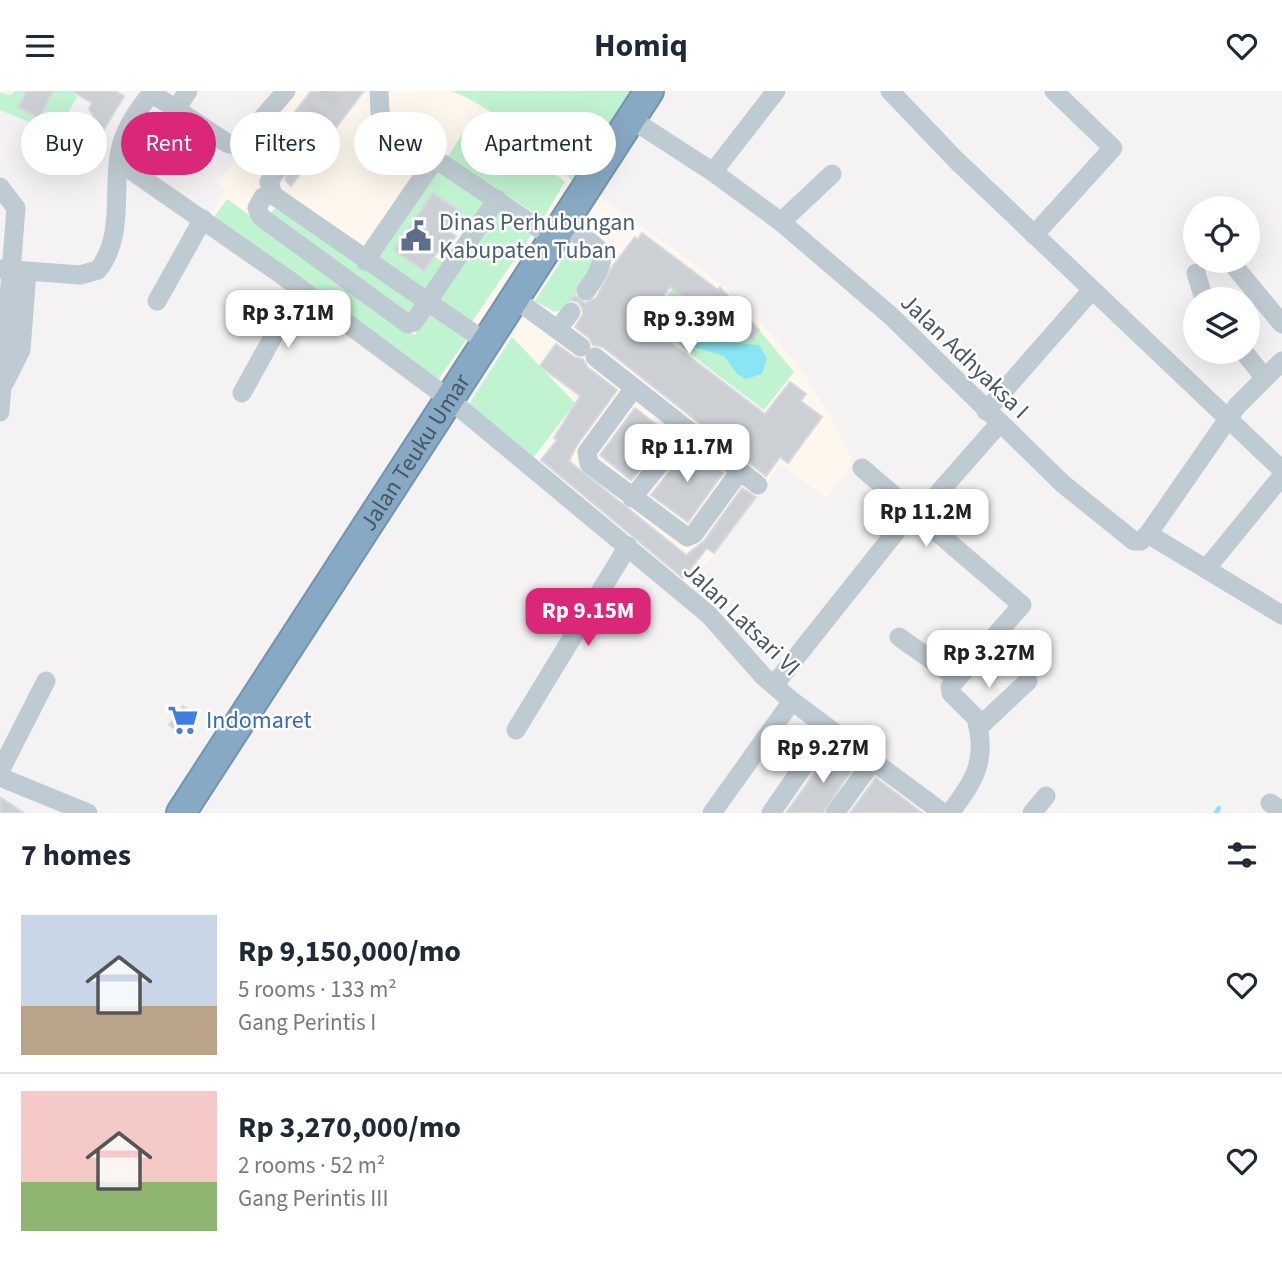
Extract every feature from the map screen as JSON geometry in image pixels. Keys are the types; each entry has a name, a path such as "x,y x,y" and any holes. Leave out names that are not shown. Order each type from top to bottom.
{"highway":[{"name":"Jalan Teuku Umar","path":"181,813 649,91"}],"street":[{"path":"176,109 188,91"},
{"path":"13,270 80,275 94,273 100,268 117,218 119,162 124,137 141,95 155,95 235,147 245,141 286,91"},
{"path":"379,91 380,112"},
{"path":"713,172 776,91"},
{"path":"890,91 956,160 1091,291 1282,470"},
{"path":"1034,235 1113,148 1054,91"},
{"name":"Jalan Adhyaksa I","path":"631,119 713,172 781,222 891,316 1063,484 1135,541 1141,541 1148,534"},
{"name":"Jalan Latsari VI","path":"119,162 300,288 449,398 709,615 792,701 942,812"},
{"path":"447,165 497,199 558,232 593,245 602,257 602,267 586,291"},
{"path":"781,222 832,174"},
{"path":"274,175 269,182 273,195 427,304 486,342"},
{"path":"365,261 424,175"},
{"path":"0,412 9,343 16,208 1,189"},
{"path":"273,195 263,197 258,205 258,215 404,323 414,322 497,199"},
{"path":"157,301 203,219"},
{"path":"1196,273 1200,287"},
{"path":"1240,273 1282,324"},
{"path":"242,393 300,288"},
{"path":"774,685 902,524 926,507 1091,291"},
{"path":"514,298 558,329 758,485"},
{"path":"558,329 571,311"},
{"path":"1282,361 1227,419 1148,534 1282,615"},
{"path":"1254,364 1264,377"},
{"path":"634,388 585,456 589,464 632,498 683,536 691,537 740,471"},
{"path":"632,498 687,430"},
{"path":"862,468 1022,606 957,678 950,691 974,715 978,728 977,775 942,812"},
{"path":"1206,569 1282,476"},
{"path":"516,730 628,546"},
{"path":"900,637 957,678"},
{"path":"0,771 46,681"},
{"path":"978,728 1028,681"},
{"path":"712,813 792,701"},
{"path":"771,813 829,729"},
{"path":"835,813 873,761"},
{"path":"0,777 88,813"},
{"path":"1032,813 1046,796"}],"shaded area":[{"name":"Dinas Perhubungan Kabupaten Tuban","path":"293,91 452,91 482,104 493,112 461,112 461,175 566,175 572,180 441,384 210,215 225,192 217,183 230,167 230,175 340,175 340,112 276,112"},
{"path":"600,197 709,274 751,311 800,367 836,426 853,462 827,498 780,464 715,554 687,585 530,462 575,403 512,337"}],"green space":[{"path":"16,91 71,91 77,97 69,112 21,112 21,118 0,110 0,93 10,95"},
{"path":"452,91 631,91 616,114 490,112"},
{"path":"461,136 461,167 447,158"},
{"path":"447,172 487,199 464,232 452,224 461,211 433,193 394,250 434,256 445,264 424,294 372,259 429,175 447,175"},
{"path":"474,175 557,175 565,182 543,218"},
{"path":"227,199 414,335 430,314 466,340 438,380 214,217"},
{"path":"278,204 417,304 407,319 267,218"},
{"path":"499,206 535,230 469,326 434,303"},
{"path":"574,241 592,253 595,268 564,309 555,312 535,301"},
{"path":"672,289 691,303 696,298 752,340 760,331 794,372 764,410 648,322"},
{"path":"512,337 575,403 530,462 468,406"}],"water":[{"path":"703,326 727,342 759,345 767,358 762,374 746,379 737,374 724,356 694,347 692,333"}],"building":[{"path":"27,91 53,91 42,112 28,112 18,107"},
{"path":"72,91 115,91 124,96 107,124 107,112 91,112 89,109 92,103"},
{"path":"311,91 364,91 340,122 340,112 295,112"},
{"path":"286,175 299,175 291,186 285,180"},
{"name":"Dinas Perhubungan Kabupaten Tuban","path":"433,193 461,212 447,231 456,236 443,256 437,252 424,271 394,250"},
{"path":"642,233 718,290 720,287 759,330 752,339 695,297 691,302 670,287 644,322 765,414 790,382 806,394 801,401 822,417 788,463 780,457 766,476 603,347 593,345 589,338 575,327 583,314 582,308 578,302 570,300 575,295 585,303 596,298 612,267 635,237 638,239"},
{"path":"556,344 574,357 583,359 587,367 617,390 577,445 569,461 686,555 704,541 742,488 756,497 714,553 707,548 683,578 541,460 557,440 554,438 580,396 540,366"},
{"path":"635,408 668,434 631,480 600,455"},
{"path":"689,447 723,473 688,522 651,495"},
{"name":"Indomaret","path":"183,706 196,715 183,735 169,725"},
{"path":"833,748 855,764 823,813 786,813"},
{"path":"876,778 922,813 850,813"},
{"path":"0,797 24,813 0,813"}],"waterway":[{"path":"1216,813 1219,808"}],"tunnel":[{"path":"318,112 333,91"}],"place":[{"name":"Dinas Perhubungan Kabupaten Tuban","path":"416,236"},
{"name":"Indomaret","path":"183,720"}]}
